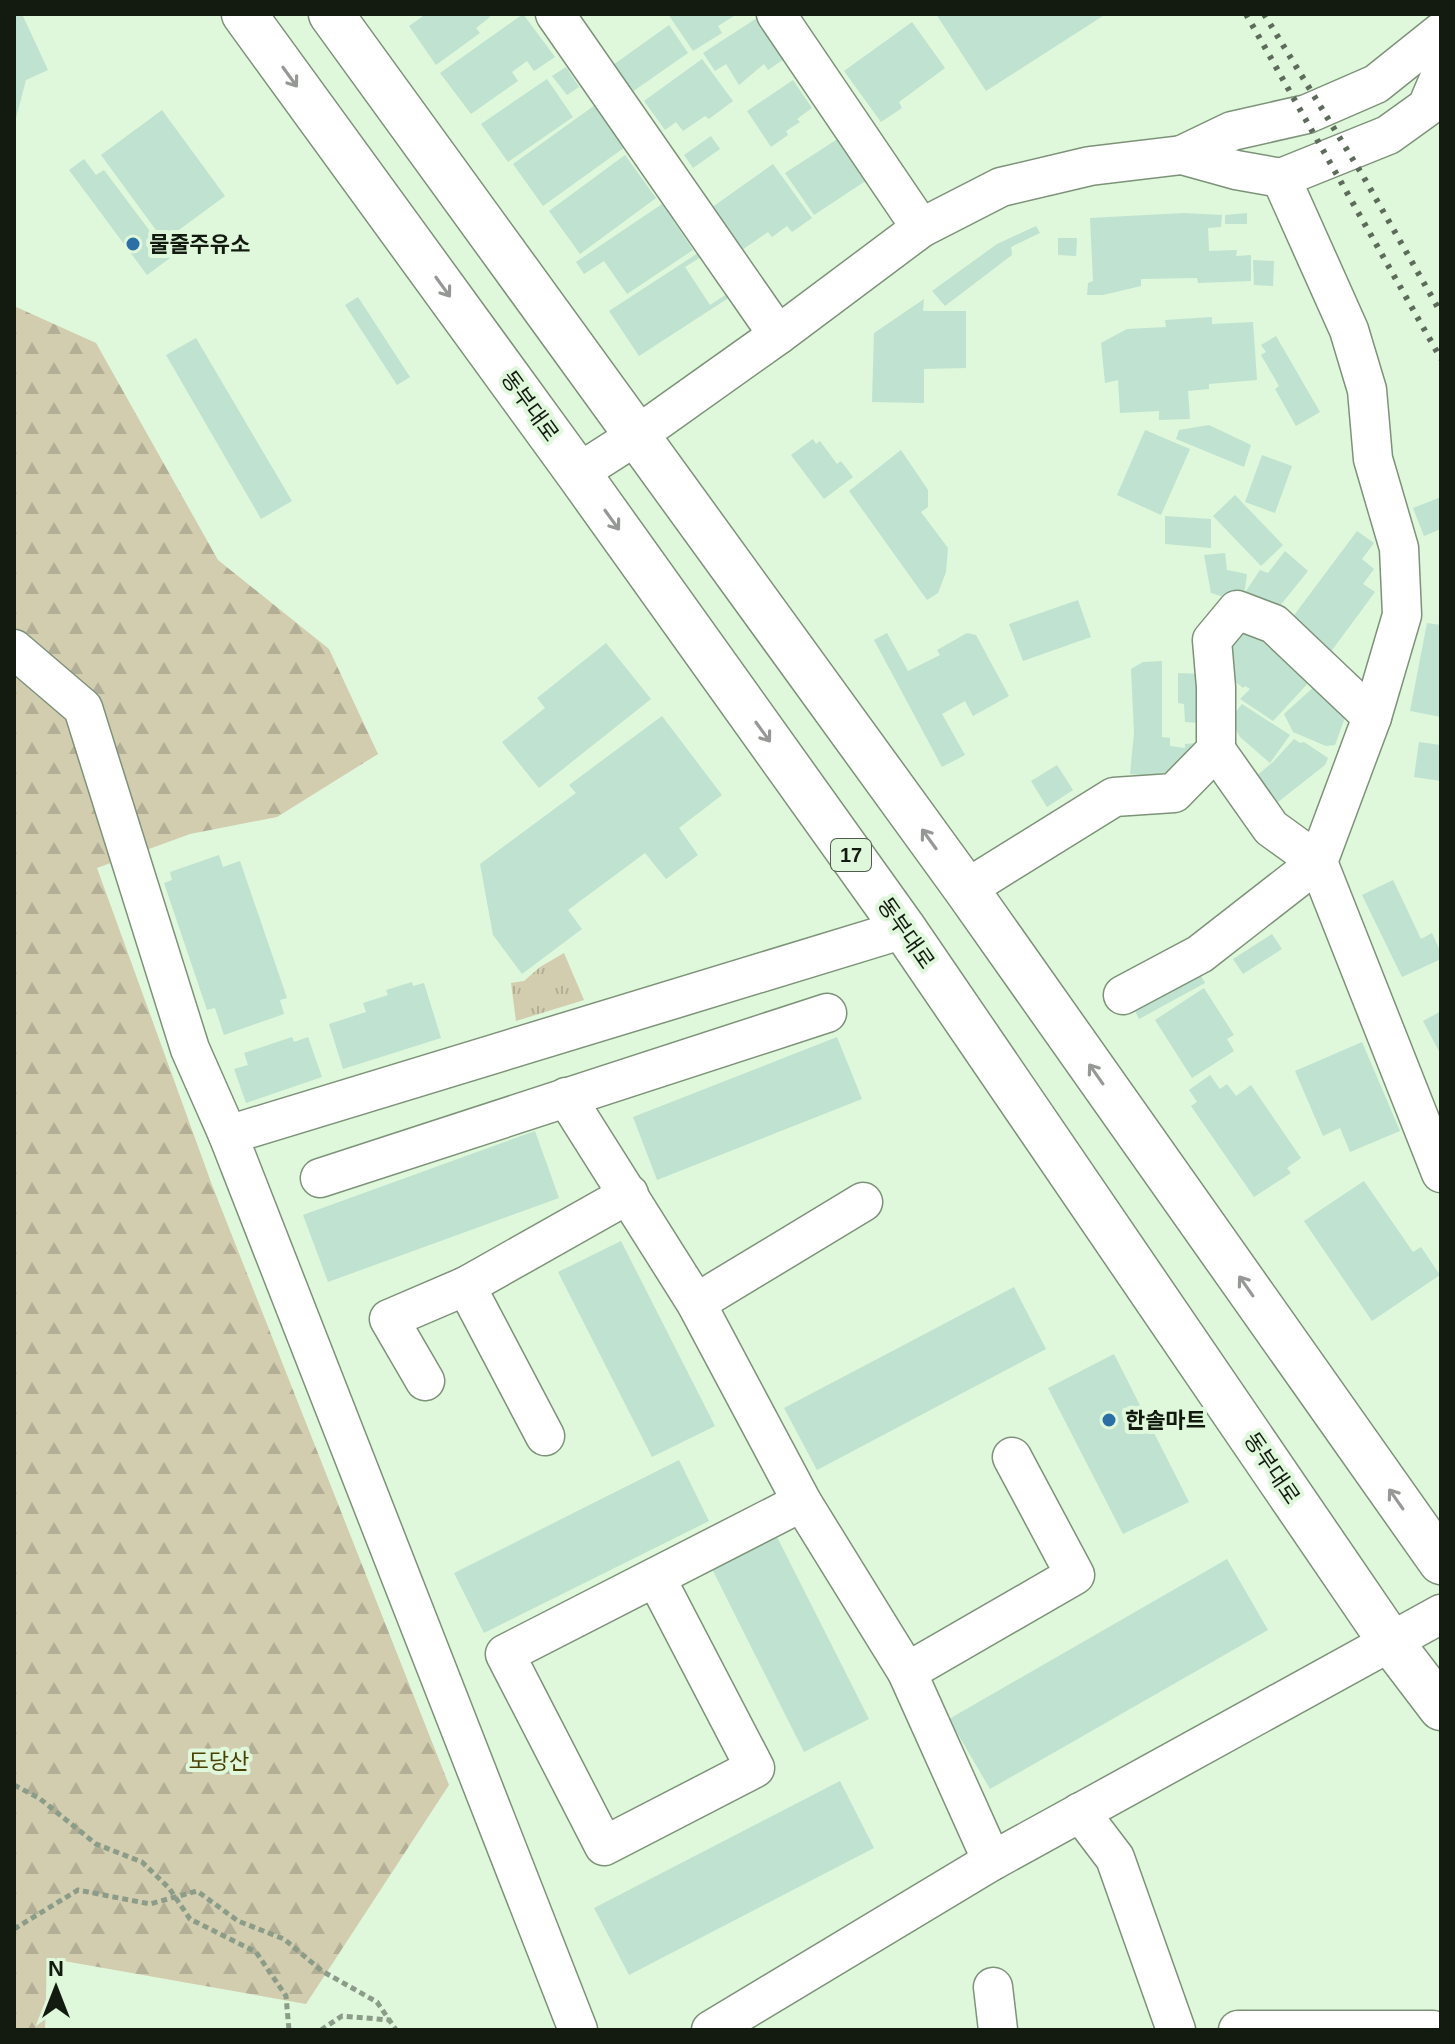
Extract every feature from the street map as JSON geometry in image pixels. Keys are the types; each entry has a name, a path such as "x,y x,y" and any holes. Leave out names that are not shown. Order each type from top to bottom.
{"main road":[{"name":"동부대로","path":"244,14 904,929 1390,1641 1441,1708"},
{"path":"331,14 966,889 1441,1562"}],"street":[{"path":"555,14 778,335"},
{"path":"776,14 921,228"},
{"path":"578,473 636,436 778,335 921,228 1001,187 1090,166 1182,155 1232,131 1307,114 1376,84 1441,32"},
{"path":"1182,155 1281,178 1388,135 1436,98"},
{"path":"1123,995 1200,954 1318,862 1372,717 1402,615 1399,548 1373,459 1367,390 1349,330 1281,178"},
{"path":"1372,717 1274,624 1237,610 1212,640 1216,750 1271,828 1318,862 1441,1173"},
{"path":"14,649 83,708 190,1049 228,1135 578,2030"},
{"path":"966,889 1114,797 1174,793 1216,750"},
{"path":"228,1135 904,929"},
{"path":"320,1178 827,1013"},
{"path":"566,1097 696,1303 802,1502 907,1672 992,1861"},
{"path":"425,1381 389,1319 466,1286 629,1194"},
{"path":"696,1303 863,1202"},
{"path":"466,1286 545,1436"},
{"path":"907,1672 1075,1575 1012,1457"},
{"path":"656,1578 755,1768 604,1846 505,1654 802,1502"},
{"path":"711,2030 992,1861 1441,1614"},
{"path":"1080,1812 1115,1858 1176,2030"},
{"path":"993,1987 998,2030"},
{"path":"1238,2030 1433,2030"}],"path":[{"path":"14,1785 39,1798 96,1844 142,1862 169,1888 190,1919 256,1952 286,1996 289,2030"},
{"path":"14,1929 78,1890 150,1904 197,1891 238,1921 284,1939 322,1971 377,2002 396,2030"},
{"path":"321,2030 342,2016 390,2020"}],"green space":[{"name":"도당산","path":"14,306 96,343 218,560 329,649 378,754 277,817 190,834 97,868 212,1185 449,1785 306,2004 47,1958 45,2030 14,2030"},
{"path":"564,953 584,1000 516,1021 511,983 524,981"}],"building":[{"path":"14,14 22,14 48,70 26,80 15,122"},
{"path":"426,14 488,14 490,17 476,28 480,33 436,65 409,26"},
{"path":"523,14 555,57 534,71 527,61 512,72 518,81 471,114 440,73"},
{"path":"668,14 737,14 718,26 722,33 693,51"},
{"path":"936,14 1106,14 986,91"},
{"path":"760,16 787,57 768,70 764,64 739,85 726,64 715,71 703,53"},
{"path":"912,22 945,68 899,102 902,108 881,122 844,71"},
{"path":"669,25 688,53 632,92 613,65"},
{"path":"702,59 733,101 709,119 705,116 683,131 676,122 665,130 644,101"},
{"path":"566,67 579,87 567,95 552,76"},
{"path":"547,79 573,117 508,162 481,124"},
{"path":"793,80 812,108 797,119 800,122 786,131 788,135 771,147 747,111"},
{"path":"595,105 625,147 543,206 513,164"},
{"path":"162,110 225,196 164,241 101,155"},
{"path":"711,136 720,149 693,168 684,155"},
{"path":"839,138 867,180 814,215 785,173"},
{"path":"625,155 656,198 580,254 549,211"},
{"path":"84,159 96,175 104,170 170,258 147,275 69,170"},
{"path":"773,164 812,218 792,232 787,226 772,237 768,232 742,250 711,208"},
{"path":"662,204 693,250 627,294 604,261 584,274 576,262"},
{"path":"1184,213 1222,215 1221,227 1208,228 1209,251 1237,250 1236,256 1251,255 1251,281 1198,283 1197,278 1141,279 1141,286 1103,295 1087,295 1088,283 1093,281 1090,218"},
{"path":"1247,213 1247,224 1225,224 1225,215"},
{"path":"1036,226 1040,233 1011,247 1012,255 945,306 932,291 997,244"},
{"path":"1058,238 1077,238 1076,256 1058,255"},
{"path":"698,253 701,257 685,267 710,305 727,294 730,297 639,356 609,311"},
{"path":"1253,260 1274,261 1273,286 1254,285"},
{"path":"358,297 410,377 397,385 345,305"},
{"path":"924,299 923,311 966,311 966,368 924,369 924,403 872,402 874,333"},
{"path":"1212,317 1212,324 1253,322 1257,380 1209,384 1209,389 1188,391 1190,419 1159,420 1159,411 1120,413 1118,380 1105,383 1101,343 1127,329 1166,327 1165,320"},
{"path":"1276,336 1320,412 1296,426 1275,389 1279,386 1261,355 1266,352 1261,345"},
{"path":"196,338 292,501 261,519 166,355"},
{"path":"1209,425 1251,445 1244,467 1176,439 1179,430"},
{"path":"1145,430 1190,449 1161,515 1117,495"},
{"path":"813,439 816,444 820,441 837,464 841,461 853,477 824,499 791,455"},
{"path":"901,450 928,490 928,507 921,512 948,548 946,572 938,593 927,600 849,491"},
{"path":"1262,455 1292,466 1275,513 1245,502"},
{"path":"1235,495 1283,545 1261,566 1213,516"},
{"path":"1441,497 1441,529 1424,536 1413,508"},
{"path":"1165,516 1211,519 1211,548 1165,544"},
{"path":"1357,531 1374,543 1362,559 1374,569 1363,584 1375,592 1327,657 1286,626"},
{"path":"1285,551 1308,571 1275,612 1240,600 1260,570 1268,573"},
{"path":"1225,553 1227,570 1247,574 1245,589 1236,601 1211,593 1204,555"},
{"path":"1078,600 1091,637 1023,661 1009,624"},
{"path":"1427,623 1441,625 1441,717 1410,711"},
{"path":"1244,630 1261,630 1274,651 1311,680 1273,721 1240,699 1250,689 1243,688 1225,673 1221,661"},
{"path":"887,633 908,671 940,655 937,650 967,633 976,635 1009,696 973,716 965,701 942,714 965,755 942,767 874,640"},
{"path":"606,643 651,699 539,788 502,742 545,708 537,698"},
{"path":"1162,661 1162,737 1170,738 1170,746 1185,748 1185,744 1199,743 1173,778 1130,774 1134,733 1131,669 1143,662"},
{"path":"1178,673 1201,674 1200,723 1185,722 1184,704 1178,703"},
{"path":"1316,685 1348,709 1335,745 1326,746 1293,732 1284,714"},
{"path":"1242,704 1290,735 1270,763 1240,737 1230,719"},
{"path":"662,716 722,795 679,828 698,855 666,879 645,853 568,910 582,929 522,974 493,935 480,864 576,793 569,785"},
{"path":"1294,739 1328,758 1325,765 1269,809 1248,783"},
{"path":"1419,742 1441,745 1441,781 1414,777"},
{"path":"1057,765 1073,790 1047,807 1031,781"},
{"path":"219,855 223,867 240,861 287,998 280,1000 284,1014 224,1035 215,1008 207,1010 164,883 172,880 170,872"},
{"path":"1393,880 1421,939 1432,933 1441,953 1441,959 1402,977 1362,895"},
{"path":"1272,934 1282,949 1243,974 1233,959"},
{"path":"1196,967 1205,983 1139,1019 1131,1003"},
{"path":"412,982 413,986 424,983 441,1038 343,1069 329,1024 366,1012 363,1003 388,995 386,990"},
{"path":"1204,988 1234,1035 1227,1039 1234,1051 1192,1078 1155,1020"},
{"path":"1441,1011 1441,1055 1423,1021"},
{"path":"292,1037 294,1042 308,1037 322,1077 246,1103 234,1069 248,1065 244,1053"},
{"path":"837,1037 862,1099 657,1180 633,1117"},
{"path":"1362,1042 1400,1131 1350,1152 1340,1128 1323,1136 1295,1071"},
{"path":"1210,1075 1220,1089 1227,1084 1236,1096 1251,1085 1301,1158 1287,1168 1291,1173 1254,1197 1191,1106 1197,1102 1189,1090"},
{"path":"535,1131 559,1198 328,1282 303,1215"},
{"path":"1364,1181 1413,1252 1421,1247 1440,1275 1372,1321 1304,1221"},
{"path":"621,1241 715,1426 652,1457 558,1272"},
{"path":"1014,1287 1046,1349 817,1470 784,1408"},
{"path":"1114,1354 1189,1502 1123,1534 1048,1388"},
{"path":"679,1460 709,1521 484,1633 454,1573"},
{"path":"772,1527 869,1719 804,1752 707,1559"},
{"path":"1227,1559 1268,1630 990,1789 949,1719"},
{"path":"840,1781 874,1848 629,1975 594,1908"}],"railway":[{"path":"1246,14 1441,359"},
{"path":"1264,14 1363,176 1441,313"}],"place":[{"name":"물줄주유소","path":"133,244"},
{"name":"한솔마트","path":"1109,1420"}]}
